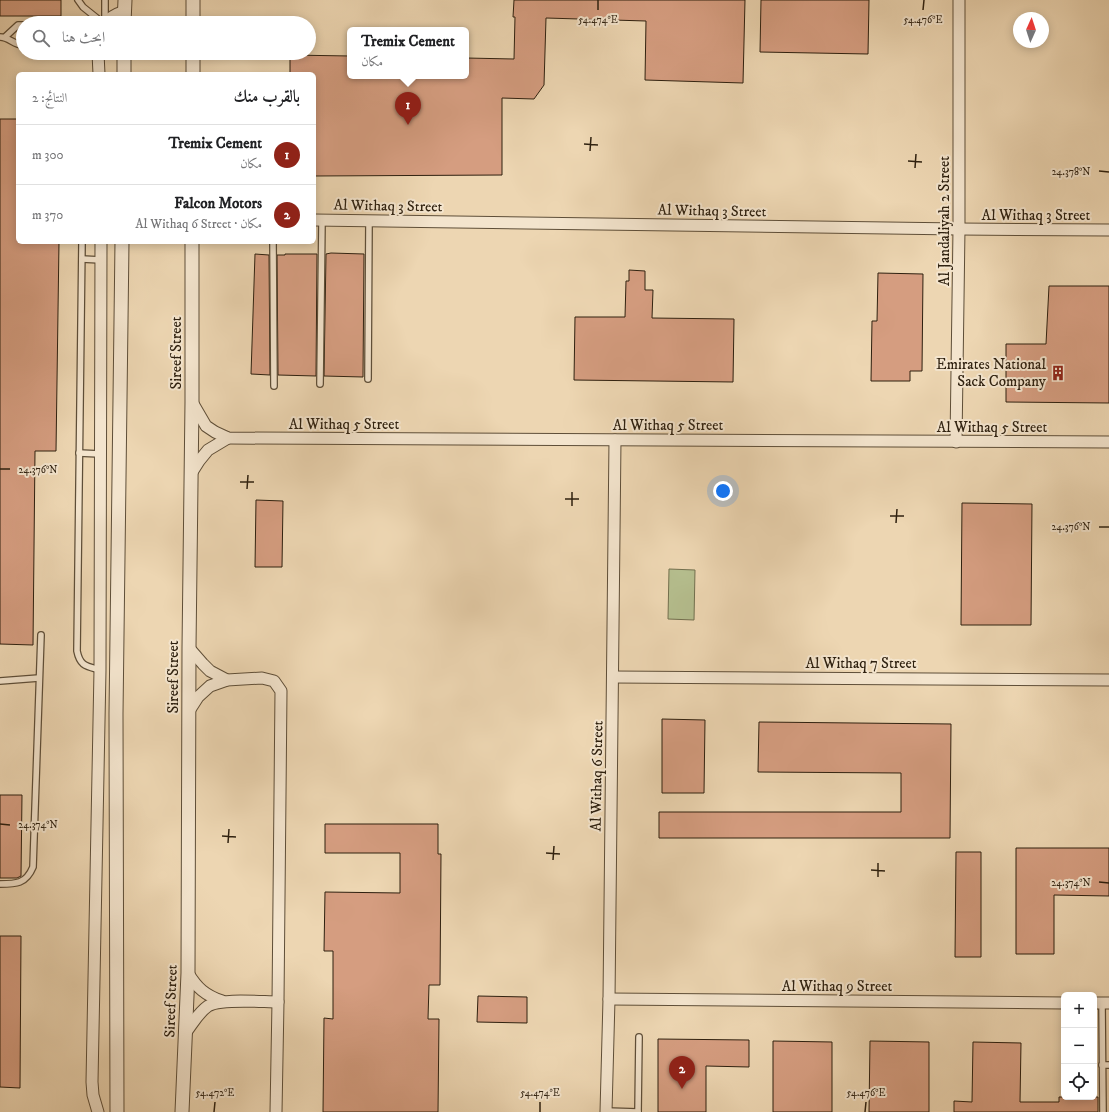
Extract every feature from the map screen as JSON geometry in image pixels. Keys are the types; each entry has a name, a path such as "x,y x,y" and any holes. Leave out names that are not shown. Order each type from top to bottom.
{"street":[{"path":"193,0 193,16"},
{"name":"Al Jandaliyah 2 Street","path":"956,442 959,229 959,0"},
{"path":"113,16 125,11"},
{"path":"98,60 99,72"},
{"path":"124,60 124,72"},
{"path":"193,60 193,72"},
{"name":"Al Withaq 3 Street","path":"318,220 1109,230"},
{"path":"98,1112 93,1095 92,1082 100,670 101,244"},
{"path":"117,1112 116,714 122,244"},
{"name":"Sireef Street","path":"182,1112 188,973 189,648 194,245"},
{"name":"Al Withaq 5 Street","path":"192,402 206,426 228,438 1109,442"},
{"path":"192,472 199,460 208,450 228,438"},
{"name":"Al Withaq 6 Street","path":"606,1111 609,1000 615,440"},
{"path":"189,648 202,664 227,680"},
{"name":"Al Withaq 7 Street","path":"613,676 1109,680"},
{"path":"189,711 198,697 210,686 227,680 262,678 274,681 281,691 276,1112"},
{"path":"188,973 195,985 211,998 222,1001 278,1002"},
{"name":"Al Withaq 9 Street","path":"609,1000 1061,1003"},
{"path":"186,1032 199,1013 209,1005 222,1001"}],"lane":[{"path":"78,0 83,7 95,16"},
{"path":"104,16 105,0"},
{"path":"16,26 2,37 16,44"},
{"path":"318,220 320,384"},
{"path":"368,379 369,221"},
{"path":"82,244 77,651 79,660 84,666 100,670"},
{"path":"274,244 274,386"},
{"path":"82,259 101,260"},
{"path":"79,453 100,454"},
{"path":"0,884 17,883 22,881 31,873 33,867 41,635"},
{"path":"0,681 39,678"},
{"path":"1102,1003 1103,1112"},
{"path":"606,1111 638,1112 639,1037"},
{"path":"1102,1065 1109,1065"}],"green space":[{"path":"669,569 695,570 694,620 668,619"}],"building":[{"path":"0,0 61,0 61,16 0,16"},
{"path":"514,0 745,0 743,83 645,80 646,21 546,18 544,85 534,99 502,98 502,175 316,176 316,72 290,72 290,60 316,60 316,55 347,56 347,79 469,79 469,58 514,59 515,17 513,17"},
{"path":"761,0 869,0 868,54 760,52"},
{"path":"0,119 16,119 16,244 59,244 56,451 35,451 33,645 0,644"},
{"path":"255,254 269,255 270,375 251,374"},
{"path":"317,254 316,376 278,375 277,255"},
{"path":"326,254 364,254 363,377 324,376"},
{"path":"629,270 645,271 645,290 653,290 652,318 734,319 733,382 574,380 575,317 625,317 626,281 629,281"},
{"path":"878,273 923,274 922,371 910,371 910,381 871,381 872,321 877,321"},
{"name":"Emirates National Sack Company","path":"1049,286 1109,286 1109,403 1006,402 1006,344 1046,344"},
{"path":"256,500 283,501 282,567 255,567"},
{"path":"962,503 1032,504 1031,625 961,625"},
{"path":"662,719 705,720 704,793 662,793"},
{"path":"759,722 951,724 950,838 659,838 659,812 901,812 901,773 758,772"},
{"path":"0,795 22,795 21,876 17,878 0,878"},
{"path":"325,824 438,824 438,854 441,854 440,985 429,985 428,1019 439,1019 438,1112 323,1112 324,1018 333,1019 333,951 324,951 325,892 400,893 400,853 325,853"},
{"path":"1016,848 1109,848 1109,896 1054,895 1054,954 1016,954"},
{"path":"956,852 981,852 981,957 955,957"},
{"path":"0,936 21,936 20,1088 0,1087"},
{"path":"478,996 527,997 527,1023 477,1022"},
{"path":"658,1039 749,1040 749,1067 706,1066 706,1112 658,1112"},
{"path":"773,1041 832,1042 832,1112 773,1112"},
{"path":"870,1041 929,1042 929,1112 869,1112"},
{"path":"973,1042 1021,1043 1020,1102 1059,1102 1059,1097 1061,1097 1061,1100 1097,1100 1098,1097 1098,1112 954,1112 954,1101 972,1102"}],"place":[{"name":"Tremix Cement","path":"408,125"},
{"name":"Emirates National Sack Company","path":"1058,373"},
{"name":"Falcon Motors","path":"682,1089"}]}
